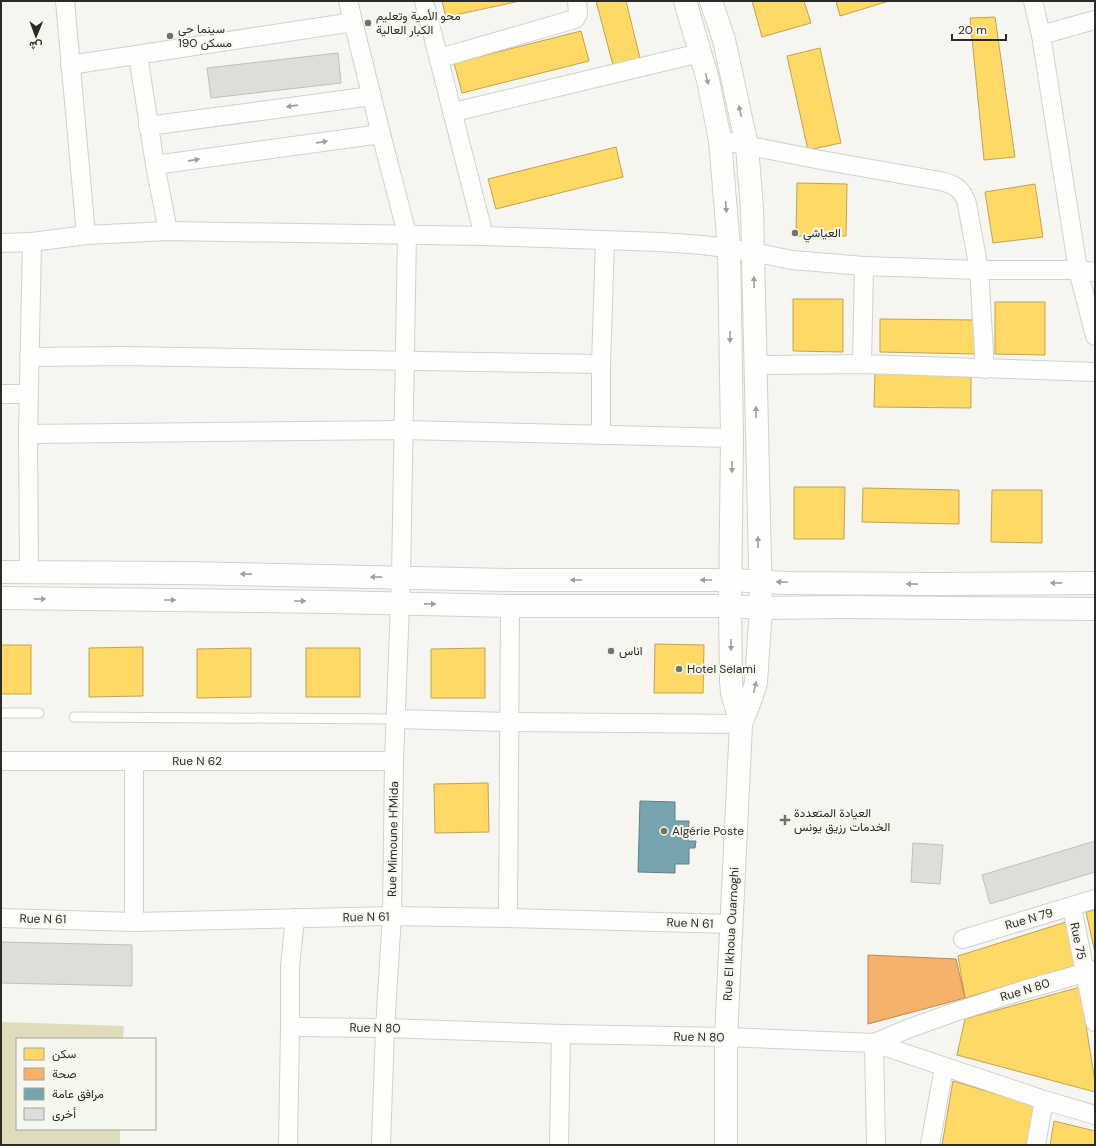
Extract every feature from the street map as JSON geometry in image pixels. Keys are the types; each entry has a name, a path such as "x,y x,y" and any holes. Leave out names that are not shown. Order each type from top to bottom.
{"main road":[{"path":"685,1 708,80 720,140 729,248 732,438 730,580 731,681 732,694 741,724"},
{"path":"711,1 724,40 747,146 754,252 759,581 761,608 754,694 748,703 741,724"},
{"path":"1,572 190,573 506,580 730,580 788,583 1095,583"},
{"path":"934,584 934,608"},
{"path":"1,598 333,602 510,606 1095,609"},
{"name":"Rue EI Ikhoua Ouarnoghi","path":"726,1145 726,1037 741,724"}],"street":[{"path":"65,1 86,235"},
{"name":"Rue Mimoune H'Mida","path":"348,1 381,134 408,234 401,577 394,762 392,916 385,1028 381,1145"},
{"path":"424,1 454,112 484,236"},
{"path":"440,58 575,19 578,14 578,1"},
{"path":"1033,1 1086,271 1095,336"},
{"path":"1041,36 1095,20"},
{"path":"70,65 353,22"},
{"path":"454,112 700,54"},
{"path":"138,55 148,126 168,232"},
{"path":"148,126 372,96"},
{"path":"155,165 381,134"},
{"path":"720,140 951,184 959,188 965,195 979,270 985,369"},
{"path":"1,242 32,242 86,235 168,232 484,236 660,242 729,248 792,260 864,266 979,270 1086,271"},
{"path":"601,435 601,364 605,240"},
{"path":"29,572 28,434 32,242"},
{"path":"862,364 864,266"},
{"path":"29,357 123,356 601,364"},
{"path":"755,365 862,364 1095,372"},
{"path":"1,394 29,394"},
{"path":"28,434 403,430 732,438"},
{"path":"508,918 510,606"},
{"path":"396,719 509,722 741,724"},
{"path":"134,760 134,922"},
{"name":"Rue N 62","path":"1,761 134,760 394,762"},
{"name":"Rue N 79","path":"964,939 1095,899"},
{"name":"Rue 75","path":"1072,907 1090,971 1095,1022"},
{"name":"Rue N 61","path":"1,918 134,922 392,916 732,924"},
{"path":"288,1145 290,966 295,918"},
{"name":"Rue N 80","path":"290,1027 726,1037 874,1043 952,1013 1090,971"},
{"path":"559,1145 561,1034"},
{"path":"876,1145 874,1043 1044,1100 1095,1115"},
{"path":"930,1145 944,1067"},
{"path":"1036,1145 1044,1100"}],"lane":[{"path":"1,713 38,713"},
{"path":"74,717 396,719"}],"shaded area":[{"path":"1,1022 124,1026 123,1038 16,1038 16,1130 120,1130 120,1145 1,1145"}],"building: سكن":[{"path":"442,1 520,1 446,17"},
{"path":"596,1 626,1 640,58 613,65"},
{"path":"752,1 804,1 811,23 762,37"},
{"path":"836,1 889,1 840,16"},
{"path":"995,17 1015,157 984,160 970,18"},
{"path":"581,31 589,61 462,93 454,63"},
{"path":"820,48 841,143 808,150 787,56"},
{"path":"616,147 623,177 496,209 488,179"},
{"path":"797,183 847,184 846,236 796,236"},
{"path":"1035,184 1043,237 993,243 985,192"},
{"path":"793,299 843,299 843,352 793,351"},
{"path":"995,302 1045,302 1045,355 995,354"},
{"path":"880,319 977,320 976,354 880,352"},
{"path":"875,373 971,375 971,408 874,407"},
{"path":"794,487 845,487 844,539 794,539"},
{"path":"863,488 959,490 959,524 862,522"},
{"path":"992,490 1042,490 1042,543 991,542"},
{"name":"Hotel Selami","path":"655,644 704,645 703,693 654,693"},
{"path":"1,645 31,645 31,694 1,694"},
{"path":"143,647 143,696 89,697 89,648"},
{"path":"251,648 251,697 197,698 197,649"},
{"path":"306,648 360,648 360,697 306,697"},
{"path":"485,648 485,698 431,698 431,649"},
{"path":"488,783 489,832 435,833 434,784"},
{"path":"1095,910 1095,953 1086,912"},
{"path":"1066,922 1077,965 965,998 958,956"},
{"path":"1080,987 1095,1082 1095,1092 957,1055 965,1019"},
{"path":"953,1081 1036,1106 1029,1145 942,1145"},
{"path":"1054,1121 1095,1131 1095,1145 1050,1145"}],"building: صحة":[{"path":"868,955 956,959 965,998 868,1024"}],"building: مرافق عامة":[{"name":"Algérie Poste","path":"640,801 675,802 675,821 689,821 688,841 696,841 695,848 689,848 689,864 675,864 675,873 638,872"}],"building: أخرى":[{"path":"338,53 341,83 211,98 207,68"},
{"path":"1095,841 1095,872 990,904 982,875"},
{"path":"913,843 943,845 940,884 911,882"},
{"path":"1,942 132,945 132,986 1,983"}],"place":[{"name":"محو الأمية وتعليم الكبار العالية","path":"368,23"},
{"name":"سينما حي 190 مسكن","path":"170,36"},
{"name":"العياشي","path":"795,233"},
{"name":"اناس","path":"611,651"},
{"name":"Hotel Selami","path":"679,669"},
{"name":"العيادة المتعددة الخدمات رزيق يونس","path":"785,820"},
{"name":"Algérie Poste","path":"664,831"}]}
